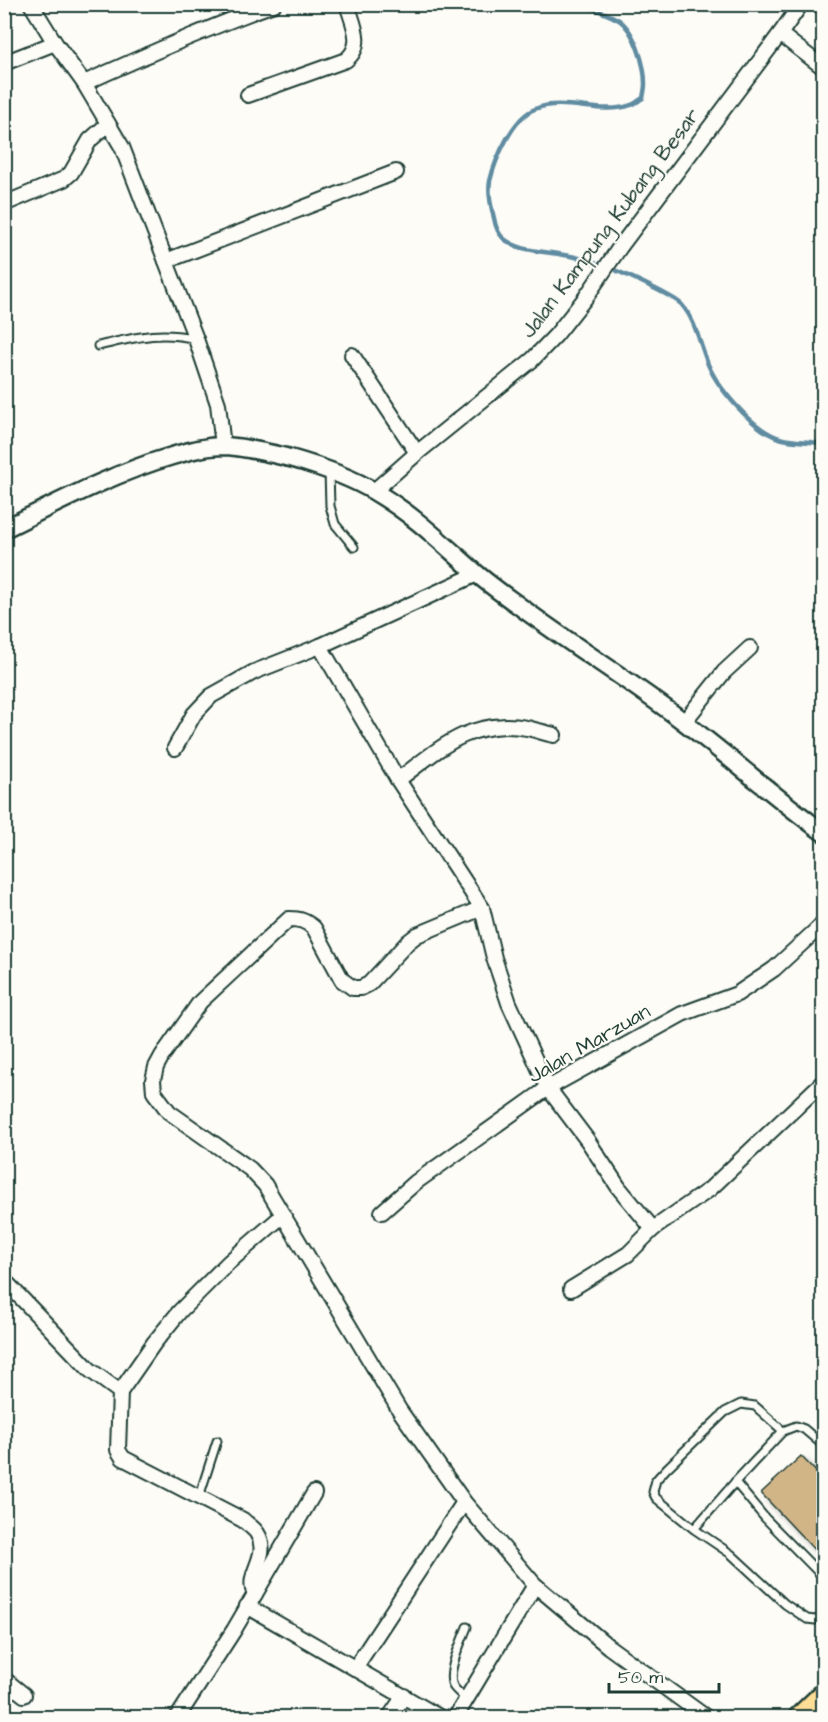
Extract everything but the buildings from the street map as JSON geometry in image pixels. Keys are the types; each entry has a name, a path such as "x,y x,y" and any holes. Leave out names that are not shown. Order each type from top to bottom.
{"highway":[{"path":"800,1718 824,1695"}],"street":[{"path":"31,4 54,43 84,83 122,147 196,339 218,404 223,446"},
{"path":"84,83 226,22 274,4"},
{"path":"248,95 346,60 352,55 358,40 347,4"},
{"name":"Jalan Kampung Kubang Besar","path":"374,491 417,453 532,360 556,335 801,4"},
{"path":"780,34 824,68"},
{"path":"4,63 54,43"},
{"path":"4,204 64,179 90,140 108,124"},
{"path":"166,261 396,172"},
{"path":"352,355 417,453"},
{"path":"4,529 128,471 192,450 223,446 241,448 275,454 329,471 374,491 429,530 477,574 556,633 684,722 824,833"},
{"path":"174,748 194,714 210,696 254,672 320,646 477,574"},
{"path":"320,646 398,780 482,908 494,958 509,1003 548,1088 619,1188 653,1229"},
{"path":"684,722 724,672 750,648"},
{"path":"398,780 432,754 466,733 494,727 526,728 554,735"},
{"path":"482,908 417,935 369,984 360,988 353,988 342,980 314,928 308,922 289,919 200,1002 156,1067 153,1080 154,1092 169,1112 250,1169 265,1185 400,1411 464,1502 535,1585 609,1647 707,1718"},
{"name":"Jalan Marzuan","path":"382,1212 416,1182 548,1088 682,1014 738,994 774,969 824,923"},
{"path":"571,1289 628,1254 653,1229 710,1189 824,1081"},
{"path":"251,1600 252,1581 261,1557 262,1544 257,1532 243,1520 119,1454 120,1392 153,1342 180,1311 229,1262 282,1216"},
{"path":"4,1280 90,1370 120,1392"},
{"path":"177,1718 251,1600 314,1493"},
{"path":"355,1668 464,1502"},
{"path":"455,1718 535,1585"},
{"path":"251,1600 355,1668 441,1718"},
{"path":"4,1679 24,1695"},
{"path":"389,1718 404,1696"}],"lane":[{"path":"98,346 139,336 161,334 196,339"},
{"path":"329,471 330,506 335,524 354,547"},
{"path":"783,1431 755,1406 741,1404 725,1412 667,1468 656,1480 653,1492 656,1498 730,1554 792,1609 807,1619 815,1620 824,1617"},
{"path":"694,1529 783,1431 796,1426 804,1429 824,1446"},
{"path":"199,1497 218,1441"},
{"path":"735,1482 765,1518 824,1578"},
{"path":"466,1699 452,1684 450,1674 467,1627"}],"waterway":[{"path":"579,4 619,20 630,32 643,68 645,84 643,98 620,108 558,105 535,109 527,114 519,121 506,140 490,181 490,195 497,228 509,243 595,263"},
{"path":"617,271 662,292 682,305 693,324 706,359 718,382 737,407 760,428 783,439 824,444"}]}
